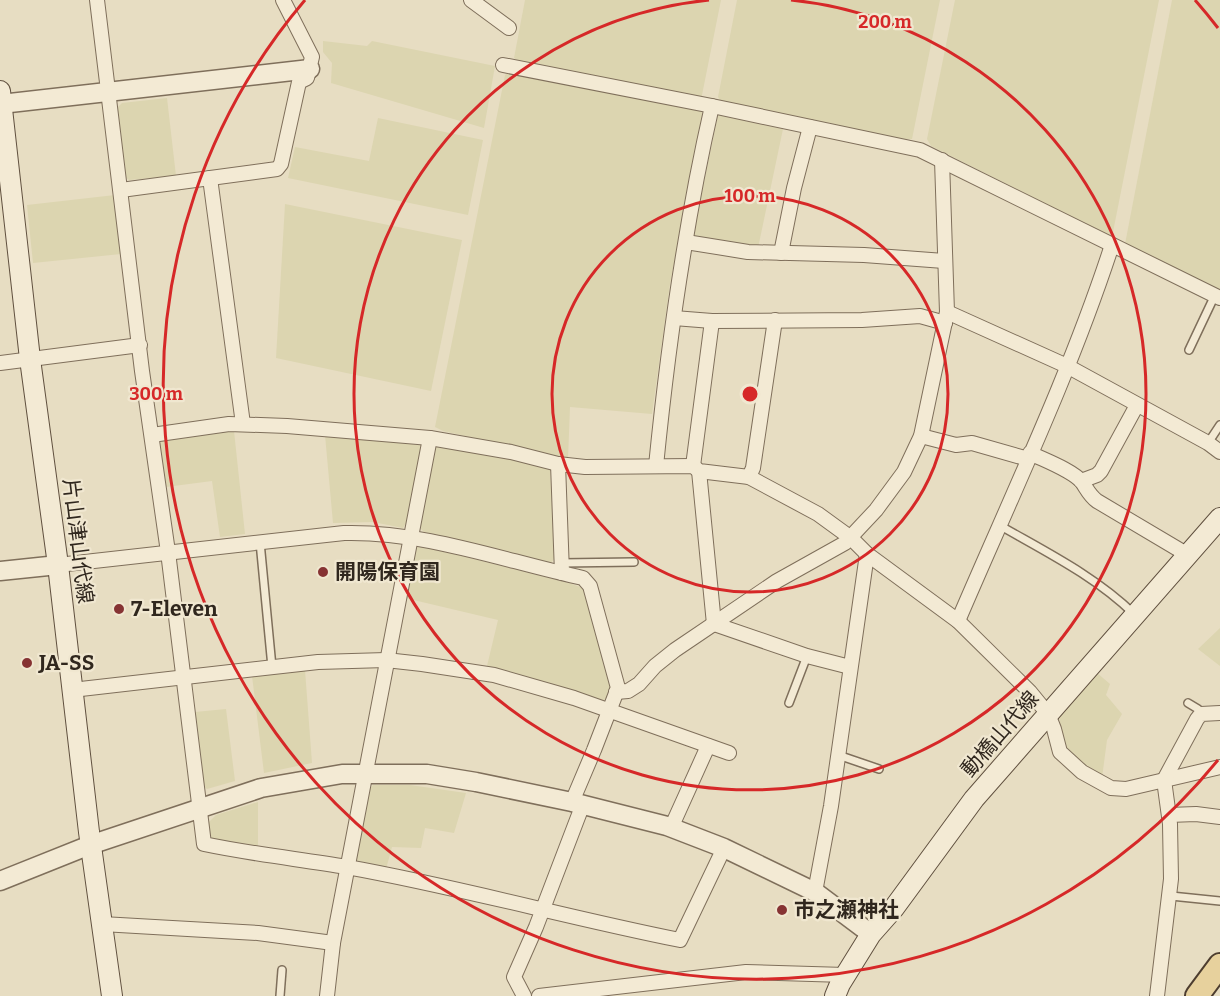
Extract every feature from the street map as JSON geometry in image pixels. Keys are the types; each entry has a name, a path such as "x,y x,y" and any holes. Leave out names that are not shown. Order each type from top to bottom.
{"main road":[{"name":"片山津山代線","path":"1,102 90,845 112,996"},
{"name":"動橋山代線","path":"835,996 845,975 872,934 894,908 974,799 1220,518"},
{"path":"1197,996 1220,965"}],"street":[{"path":"97,0 204,844 236,851 347,867 680,940 724,848"},
{"path":"121,190 277,169 282,164 299,82 307,78 312,57 283,0"},
{"path":"471,0 509,28"},
{"path":"502,65 920,150 1218,297"},
{"path":"1,102 310,69"},
{"path":"656,466 674,318 699,162 712,106"},
{"path":"781,253 794,188 810,127"},
{"path":"616,692 628,691 639,684 655,666 714,624 777,581 851,538 876,510 904,472 921,436 946,317 942,160"},
{"path":"210,178 243,424"},
{"path":"686,242 748,252 864,255 944,261"},
{"path":"958,621 1093,303 1112,245"},
{"path":"674,318 712,321 946,317 1067,366 1208,443 1220,452"},
{"path":"749,477 753,468 775,320"},
{"path":"712,321 696,469 714,624"},
{"path":"0,363 140,345"},
{"path":"1081,480 1091,478 1101,471 1137,405"},
{"path":"152,435 243,424 430,438 511,452 558,464 585,467 656,466 749,477 818,514 851,538 867,554 958,621 1030,692 1048,714 1060,752 1082,772 1111,788 1126,789 1220,767"},
{"path":"921,436 956,445 972,443 1029,456 1081,480 1090,496 1096,501 1188,555"},
{"path":"327,996 333,943 347,867 430,438"},
{"path":"558,464 562,568"},
{"path":"0,571 344,532 385,533 410,537 562,568 582,578 590,586 618,688 542,909 514,977 524,996"},
{"path":"815,892 831,806 867,554"},
{"path":"714,624 807,656 850,667"},
{"path":"72,690 318,662 386,660 494,675 610,711 729,753"},
{"path":"1158,996 1170,896 1169,815 1164,780 1201,714 1220,713"},
{"path":"670,828 708,746"},
{"path":"0,881 90,845 261,788 305,779 365,773 427,774 578,803 670,828 724,848 815,892 872,934"},
{"path":"1169,815 1220,817"},
{"path":"102,924 258,933 333,943"},
{"path":"539,996 746,972 845,975"}],"lane":[{"path":"1189,350 1218,297"},
{"path":"1208,443 1220,425"},
{"path":"999,525 1088,576 1113,594 1136,616"},
{"path":"260,542 272,668"},
{"path":"562,568 634,562"},
{"path":"789,703 807,656"},
{"path":"1188,703 1198,709 1201,714"},
{"path":"838,755 879,769"},
{"path":"1170,896 1220,901"},
{"path":"280,996 282,970"}],"shaded area":[{"path":"525,0 721,0 701,100 523,64 514,58"},
{"path":"737,0 940,0 912,139 902,139 722,103 718,97"},
{"path":"955,0 1159,0 1112,237 931,146 927,139"},
{"path":"1172,0 1220,0 1220,290 1125,244"},
{"path":"323,41 367,46 372,41 495,66 484,128 331,83 332,63 323,52"},
{"path":"510,72 699,109 703,114 670,284 652,414 570,407 568,459 443,431 435,427 505,75"},
{"path":"167,98 176,176 129,180 125,177 116,109 122,103"},
{"path":"718,115 783,129 758,248 695,239 693,234"},
{"path":"378,118 483,140 468,215 288,178 295,147 369,161"},
{"path":"115,195 121,254 33,263 27,205"},
{"path":"285,204 462,240 431,391 276,358"},
{"path":"234,431 245,534 220,537 212,481 166,487 159,444 164,439"},
{"path":"325,435 421,445 421,457 403,528 373,522 333,523"},
{"path":"438,443 546,466 550,470 555,558 551,563 424,532 418,526 433,447"},
{"path":"419,545 583,588 611,684 609,696 604,700 598,700 487,666 498,620 405,598 413,550"},
{"path":"1220,628 1220,666 1198,649"},
{"path":"305,670 312,763 264,773 252,676"},
{"path":"1096,672 1110,684 1106,695 1122,714 1107,740 1102,778 1080,764 1067,752 1061,736 1059,714"},
{"path":"226,709 235,781 207,789 203,786 195,712"},
{"path":"373,785 410,785 466,793 454,833 425,828 421,848 392,847 386,869 358,863 354,860 369,790"},
{"path":"258,802 258,848 214,840 209,836 208,823 216,815"}],"place":[{"name":"開陽保育園","path":"323,572"},
{"name":"7-Eleven","path":"119,609"},
{"name":"JA-SS","path":"27,663"},
{"name":"市之瀬神社","path":"782,910"}]}
